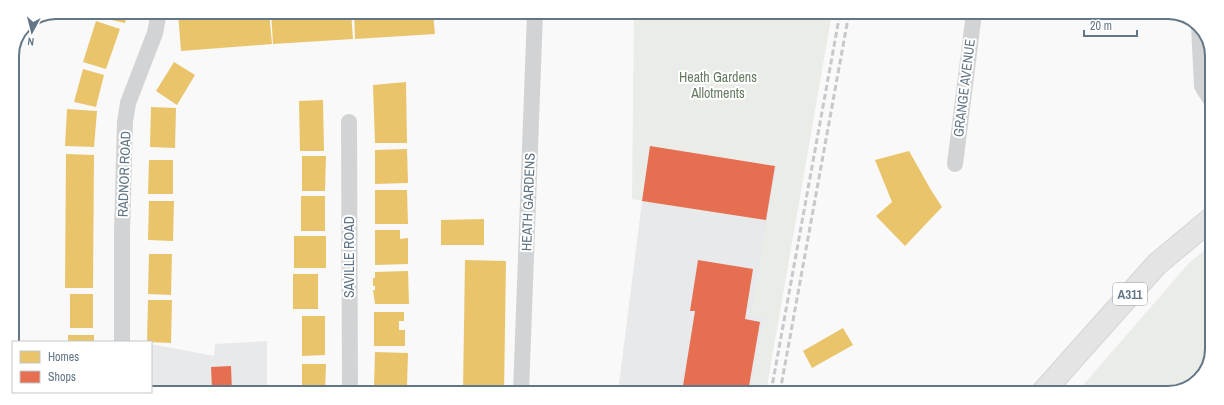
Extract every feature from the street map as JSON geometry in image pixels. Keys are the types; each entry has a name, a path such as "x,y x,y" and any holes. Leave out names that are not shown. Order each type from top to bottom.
{"main road":[{"name":"A311","path":"1048,386 1157,264 1205,224"}],"street":[{"name":"RADNOR ROAD","path":"122,341 122,232 125,122 128,103 155,34 158,19"},
{"name":"HEATH GARDENS","path":"521,386 534,19"},
{"name":"GRANGE AVENUE","path":"955,164 973,19"},
{"path":"1200,36 1202,86 1205,91"},
{"name":"SAVILLE ROAD","path":"349,122 350,386"}],"shaded area":[{"path":"650,146 777,166 752,314 765,317 752,386 619,386"},
{"path":"267,341 267,386 152,386 152,344 214,356 215,344"}],"green space":[{"name":"Heath Gardens Allotments","path":"634,19 831,19 767,386 752,386 765,317 751,315 777,166 651,146 642,201 632,199"},
{"path":"1205,250 1205,354 1199,370 1185,382 1173,386 1085,386 1084,384 1190,262"}],"building: Homes":[{"path":"107,19 126,19 125,23"},
{"path":"179,19 270,19 272,44 181,51"},
{"path":"271,19 352,19 353,39 273,44"},
{"path":"354,19 434,19 435,34 355,39"},
{"path":"96,21 120,29 106,69 83,62"},
{"path":"174,62 195,75 177,105 156,91"},
{"path":"83,69 104,75 96,107 74,102"},
{"path":"406,82 407,143 375,143 373,85"},
{"path":"323,100 324,151 300,151 299,101"},
{"path":"151,107 176,108 175,148 150,147"},
{"path":"67,109 97,111 94,147 65,146"},
{"path":"407,149 408,183 375,184 375,150"},
{"path":"909,151 942,207 905,246 876,216 892,202 875,160"},
{"path":"66,154 94,155 93,288 65,288"},
{"path":"302,156 326,156 325,191 302,191"},
{"path":"149,160 173,160 173,194 148,194"},
{"path":"375,190 407,190 408,224 375,224"},
{"path":"301,196 325,196 325,231 301,231"},
{"path":"149,201 174,201 173,241 148,240"},
{"path":"484,219 484,245 441,245 441,220"},
{"path":"375,230 400,230 400,239 408,238 408,264 375,265"},
{"path":"294,236 326,236 326,268 294,268"},
{"path":"149,254 172,254 171,295 148,294"},
{"path":"465,260 506,261 504,386 463,386"},
{"path":"408,271 409,304 375,304 373,290 375,290 375,286 373,286 373,278 375,278 375,272"},
{"path":"293,274 318,274 318,309 293,309"},
{"path":"70,294 93,294 93,328 70,328"},
{"path":"148,300 172,300 171,343 147,341"},
{"path":"374,312 404,312 404,321 399,321 399,330 405,330 405,346 374,346"},
{"path":"302,316 325,316 325,355 302,356"},
{"path":"843,328 853,345 812,368 803,351"},
{"path":"68,335 94,335 94,341 68,341"},
{"path":"375,352 408,353 407,386 374,386"},
{"path":"302,364 326,364 325,386 302,386"}],"building: Shops":[{"path":"650,146 775,166 766,220 642,201"},
{"path":"698,260 753,269 745,319 760,322 749,386 683,386 695,311 690,311"},
{"path":"231,366 232,386 212,386 211,367"}],"railway":[{"path":"772,386 839,19"},
{"path":"781,386 848,19"}]}
